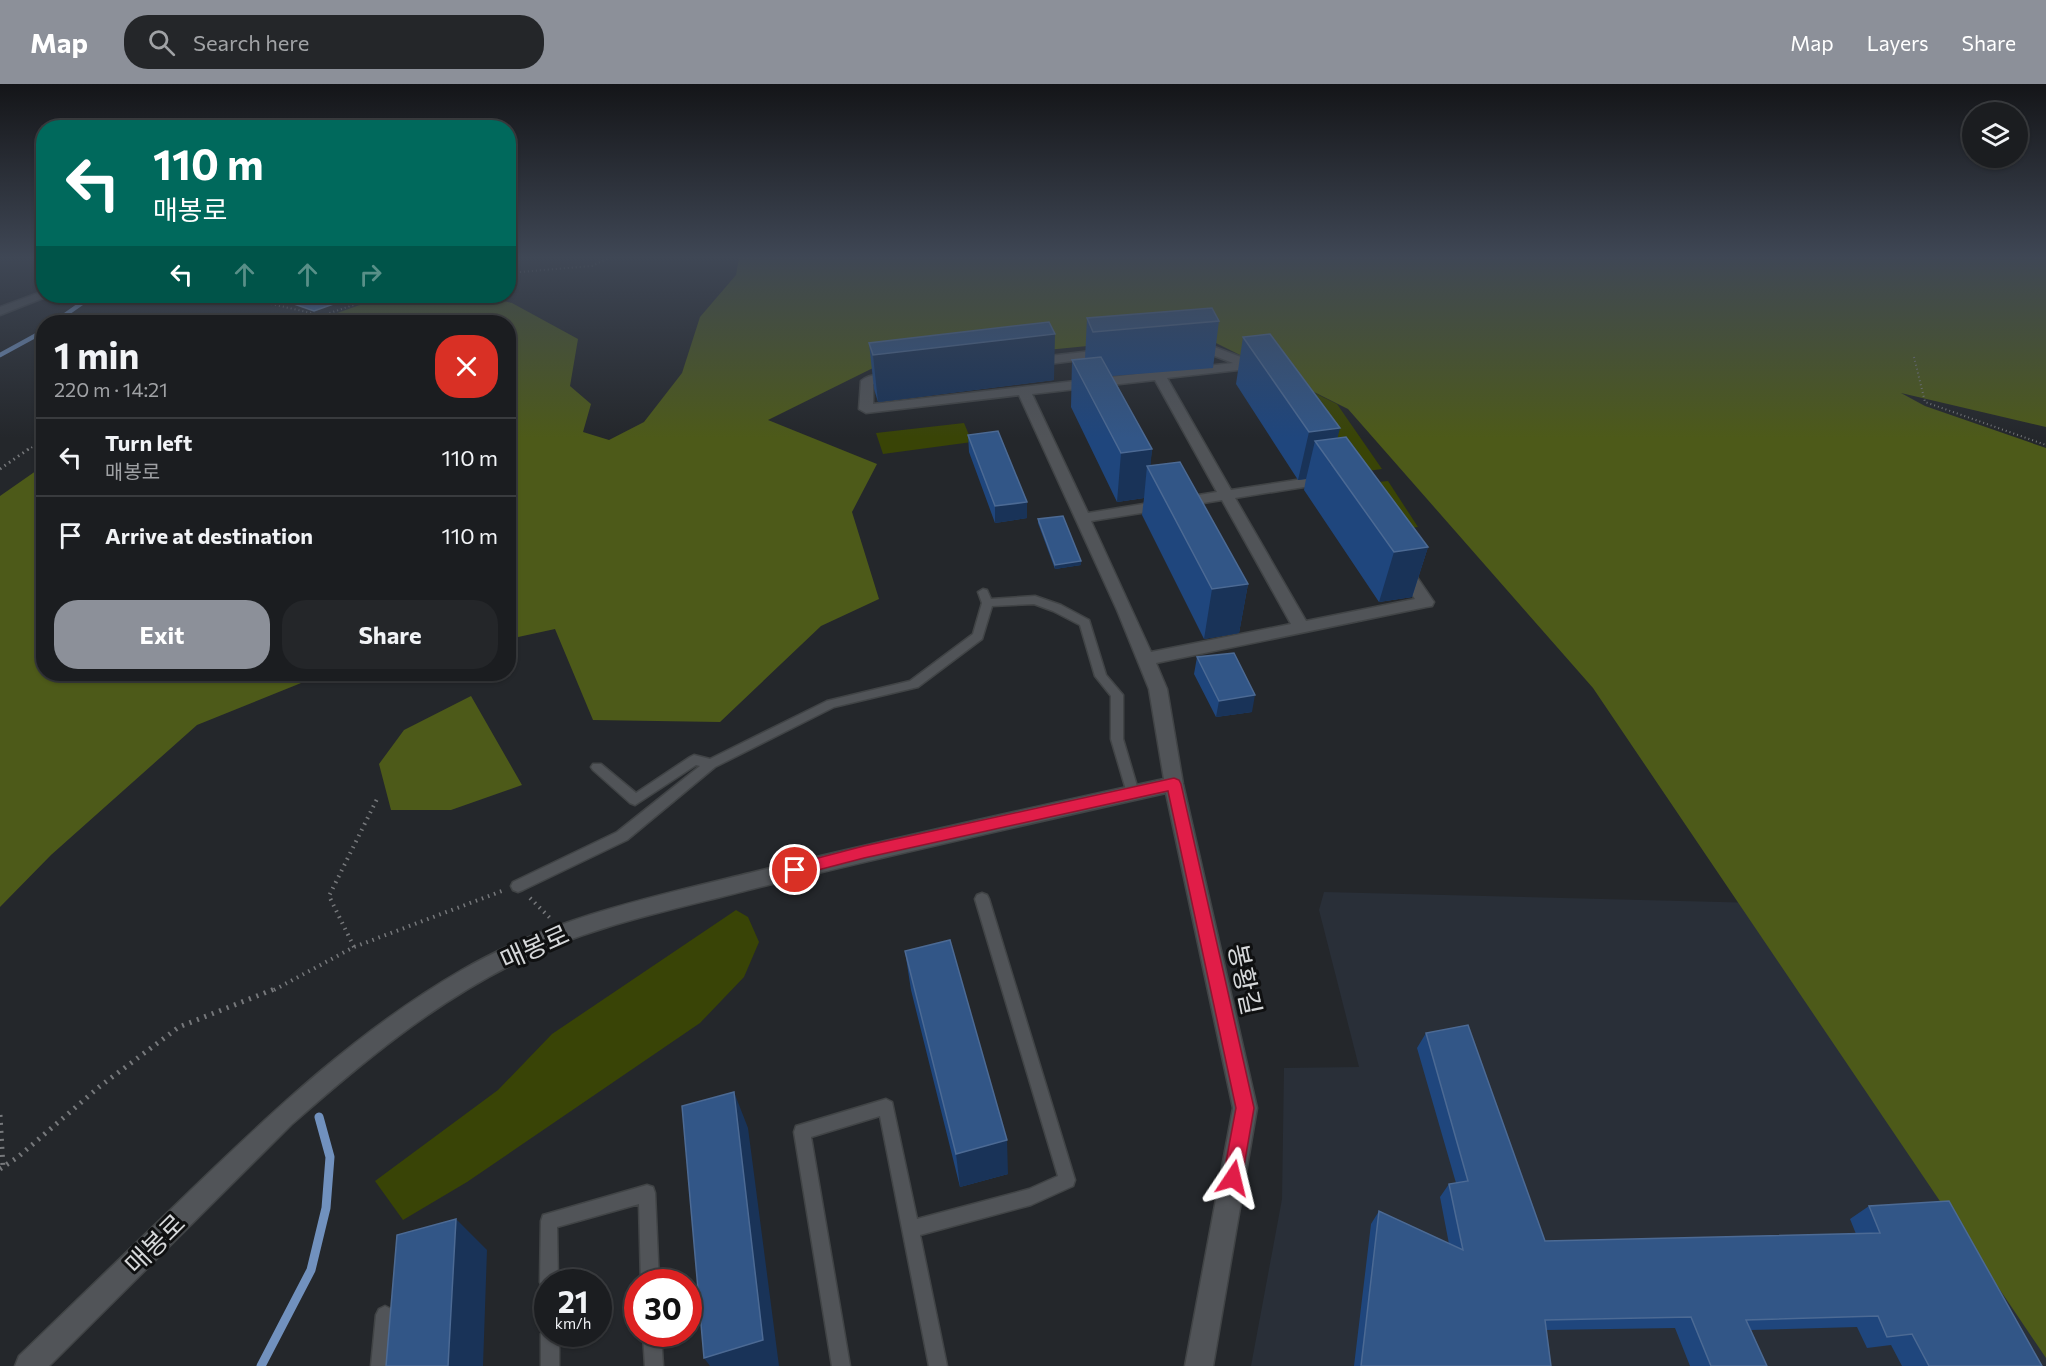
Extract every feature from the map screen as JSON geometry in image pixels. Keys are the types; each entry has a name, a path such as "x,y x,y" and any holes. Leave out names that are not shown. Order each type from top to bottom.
{"street":[{"path":"1184,344 1195,343 1250,365 1268,373 1274,382"},
{"path":"913,375 867,381 866,409 1024,391 1129,350"},
{"path":"1016,363 1069,372 1159,376 1250,365"},
{"path":"1159,376 1300,627"},
{"name":"봉황길","path":"1024,391 1125,610 1158,689 1174,784 1245,1108 1199,1366"},
{"path":"1082,518 1340,477 1333,468"},
{"path":"1145,659 1426,602 1393,554"},
{"name":"매봉로","path":"29,1366 283,1117 323,1081 362,1049 455,985 532,945 588,923 864,852 1174,784"}],"lane":[{"path":"518,886 622,836 711,764 831,704 915,684 978,636 985,597 1035,600 1057,608 1084,623 1101,676 1117,695 1118,739 1133,793"},
{"path":"597,767 635,800 694,760 711,764"},
{"path":"910,1229 1031,1197 1067,1180 982,899"},
{"path":"841,1366 802,1132 886,1107 938,1366"},
{"path":"549,1269 549,1221 647,1193 650,1269"},
{"path":"380,1366 385,1315"},
{"path":"550,1347 550,1366"},
{"path":"653,1347 654,1366"}],"path":[{"path":"1914,357 1925,402 2046,445"},
{"path":"0,469 36,444"},
{"path":"354,947 329,896 378,797"},
{"path":"1,1168 18,1157 99,1087 179,1027 280,987 354,947 518,886 564,932"},
{"path":"0,1115 1,1168"}],"shaded area":[{"path":"1324,892 1760,903 2046,1264 2046,1366 1251,1366 1282,1199 1284,1068 1359,1067 1319,910"}],"green space":[{"path":"516,318 539,318 578,339 570,386 591,404 583,432 609,440 644,422 682,373 700,318 2046,318 2046,427 1901,393 1925,406 2046,448 2046,1358 1593,688 1348,409 1200,335 875,367 768,420 877,464 852,512 879,599 821,626 720,722 593,720 555,629 516,637"},
{"path":"1294,383 1337,404 1382,469 1347,474"},
{"path":"964,423 972,442 883,454 876,433"},
{"path":"36,471 36,681 306,681 197,725 51,855 0,907 0,496"},
{"path":"1388,481 1418,527 1386,531 1356,484"},
{"path":"471,696 522,785 451,810 391,810 379,764 404,730"},
{"path":"736,910 748,917 759,942 744,977 700,1023 467,1182 403,1220 375,1181 498,1090 552,1034"}],"building":[{"path":"1087,318 1217,318 1219,321 1093,332"},
{"path":"1049,322 1055,334 873,355 869,343"},
{"path":"1270,334 1340,428 1309,432 1243,337"},
{"path":"1101,357 1152,449 1121,453 1072,360"},
{"path":"998,431 1027,502 995,506 968,435"},
{"path":"1346,437 1428,547 1394,552 1315,441"},
{"path":"1180,462 1248,584 1212,589 1147,466"},
{"path":"1063,516 1081,561 1055,565 1038,519"},
{"path":"1234,653 1255,695 1219,701 1197,657"},
{"path":"950,940 1007,1140 956,1154 905,951"},
{"path":"1468,1025 1545,1241 1880,1233 1869,1206 1949,1201 2042,1366 1929,1366 1912,1334 1887,1337 1878,1316 1746,1320 1767,1366 1711,1366 1691,1317 1545,1320 1551,1366 1361,1366 1379,1211 1463,1250 1449,1184 1468,1181 1426,1033"},
{"path":"734,1092 763,1340 704,1358 702,1269 696,1269 682,1106"},
{"path":"456,1219 448,1366 386,1366 397,1235"}],"waterway":[{"path":"0,355 36,335"},
{"path":"261,1366 311,1270 326,1208 330,1157 319,1117"}],"route":[{"path":"795,870 864,852 1174,784 1245,1108 1233,1178"}]}
